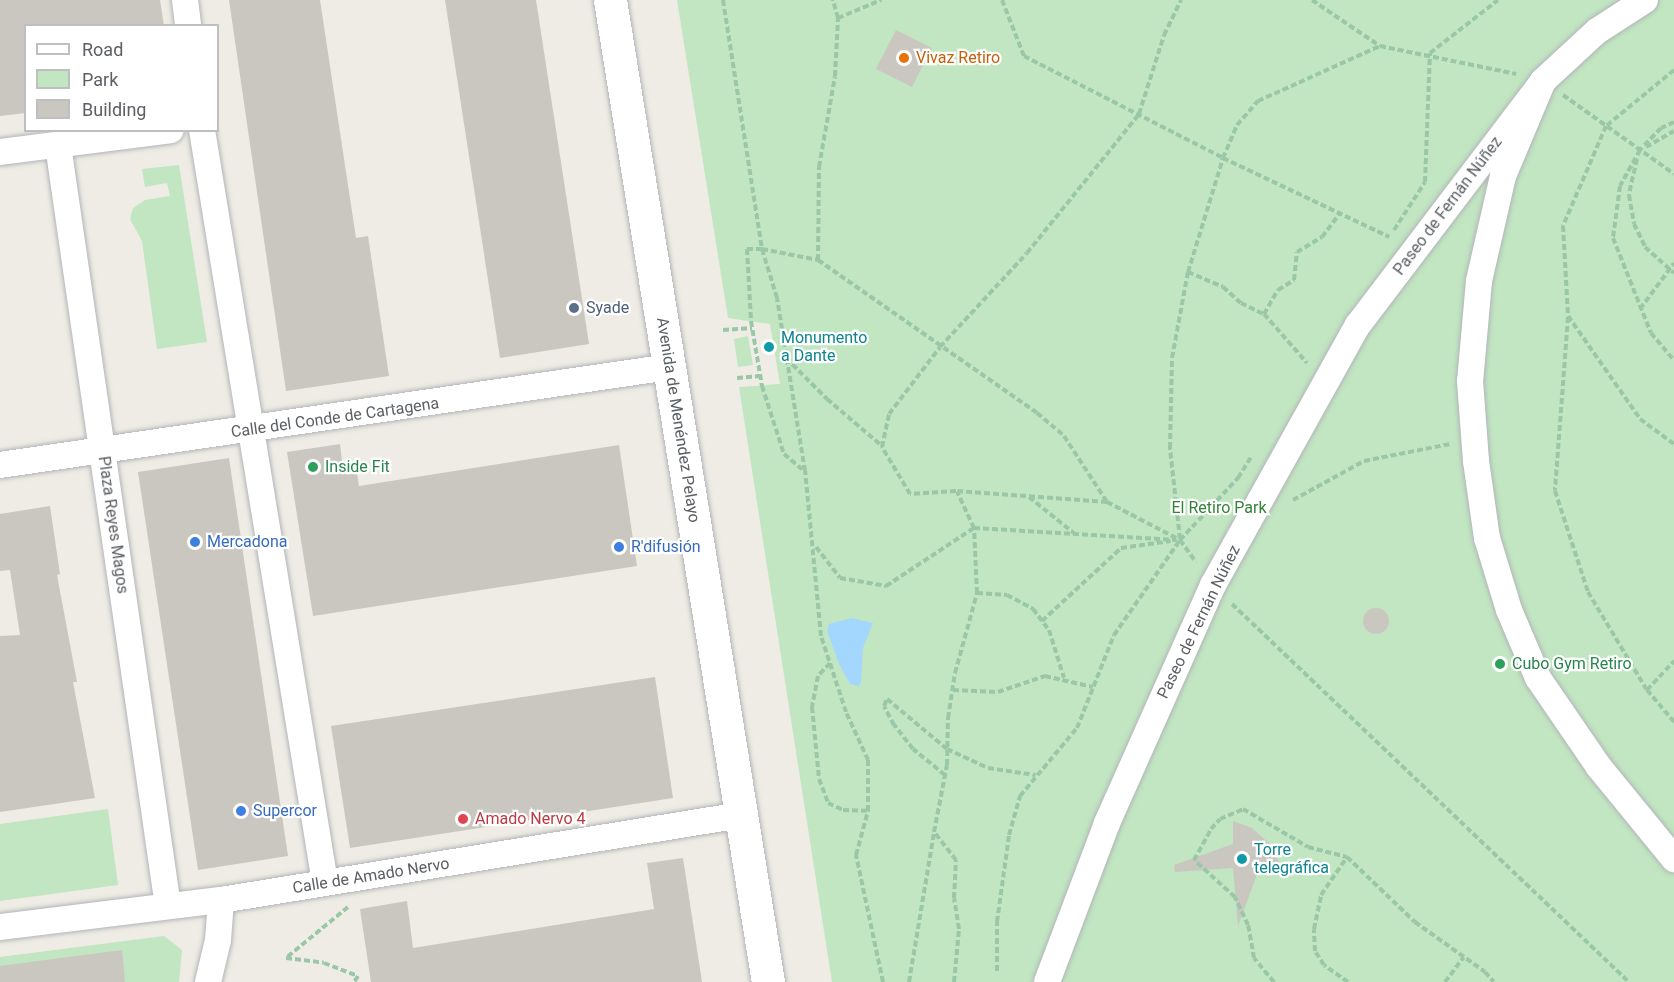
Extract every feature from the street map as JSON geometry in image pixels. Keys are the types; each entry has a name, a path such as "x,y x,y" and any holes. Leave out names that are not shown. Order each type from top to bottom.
{"main road":[{"name":"Avenida de Menéndez Pelayo","path":"610,0 768,982"}],"street":[{"path":"185,0 188,24"},
{"name":"Paseo de Fernán Núñez","path":"1047,982 1107,823 1212,585 1359,325 1544,81 1598,31 1645,0"},
{"name":"Paseo de Fernán Núñez","path":"1544,81 1503,176 1479,281 1470,381 1487,538 1509,610 1538,678 1599,767 1674,859"},
{"path":"0,152 156,132"},
{"path":"202,132 325,883"},
{"name":"Plaza Reyes Magos","path":"58,145 168,906"},
{"name":"Calle del Conde de Cartagena","path":"0,465 102,452 669,367"},
{"name":"Calle de Amado Nervo","path":"0,927 221,900 741,815"},
{"path":"208,982 218,940 221,900"}],"path":[{"path":"723,0 762,249 777,298 805,471 815,546 821,636 868,760 868,811 856,855 883,982"},
{"path":"819,260 819,167 835,76 838,18 833,0"},
{"path":"838,18 881,0"},
{"path":"1002,0 1024,56 1223,158 1341,212 1389,237"},
{"path":"882,447 889,414 940,347 1027,253 1139,114 1164,34 1181,0"},
{"path":"1312,0 1380,46 1430,54 1544,81 1674,174"},
{"path":"1383,247 1425,182 1430,54 1498,0"},
{"path":"1180,540 1170,448 1172,358 1188,272 1223,158 1237,125 1258,101 1380,46"},
{"path":"1674,70 1606,126 1563,226 1568,316 1555,491 1588,592 1647,690 1674,722"},
{"path":"1674,122 1661,128 1640,150 1620,186 1612,238 1651,333 1674,360"},
{"path":"1674,131 1640,150 1629,195 1634,224 1645,248 1674,273"},
{"path":"1264,314 1278,290 1294,280 1297,252 1322,237 1341,212"},
{"path":"805,471 784,454 760,376 752,328 747,249 762,249 819,260 1037,413 1064,436 1107,502"},
{"path":"1640,309 1674,263"},
{"path":"1188,272 1223,288 1241,303 1264,314 1310,366"},
{"path":"1568,316 1640,419 1674,444"},
{"path":"723,330 752,328"},
{"path":"1304,375 1316,356"},
{"path":"786,357 827,399 882,447 910,494 956,492 1107,502 1180,540 1212,585 1627,982"},
{"path":"737,378 760,376"},
{"path":"1286,505 1304,491 1364,461 1430,445 1475,442"},
{"path":"997,971 997,922 1009,835 1020,796 1035,775 1059,754 1077,728 1114,635 1180,540 1238,478 1256,450"},
{"path":"909,982 945,775 953,690 977,593 974,528 956,492"},
{"path":"1029,496 1075,534"},
{"path":"815,546 840,578 886,586 974,528 1180,540"},
{"path":"1042,621 1120,548 1180,540"},
{"path":"977,593 1007,595 1034,609 1049,630 1064,679"},
{"path":"1647,690 1674,662"},
{"path":"830,663 818,676 812,707 819,779 828,802 843,810 868,811"},
{"path":"953,690 998,692 1045,676 1093,687"},
{"path":"945,775 913,749 894,725 884,706 887,699 947,749 988,768 1035,775"},
{"path":"1274,982 1254,958 1248,925 1235,897 1194,860 1220,819 1244,808 1308,847 1347,857 1415,922 1494,982"},
{"path":"934,832 956,860 954,898 959,929 954,982"},
{"path":"1347,857 1321,895 1314,929 1315,951 1324,965 1348,982"},
{"path":"352,903 286,958 324,963 358,976 354,982"},
{"path":"1445,982 1464,957"}],"green space":[{"name":"El Retiro Park","path":"677,0 1674,0 1674,982 832,982 739,387 780,384 770,324 728,318"},
{"path":"179,165 207,342 157,349 142,241 130,219 133,208 145,200 170,196 167,183 145,187 142,169"},
{"path":"748,336 753,365 738,367 734,339"},
{"path":"108,809 118,885 0,901 0,824"},
{"path":"164,936 182,950 179,982 0,982 0,957"}],"water":[{"path":"852,618 873,623 863,648 861,683 858,686 850,684 839,664 827,631 829,624"}],"building":[{"path":"0,0 160,0 164,24 24,24 24,113 0,116"},
{"path":"229,0 320,0 356,238 368,236 389,376 286,391"},
{"path":"445,0 536,0 589,344 500,358"},
{"name":"Vivaz Retiro","path":"896,30 932,48 912,87 876,69"},
{"path":"340,444 343,469 356,467 359,486 619,445 637,566 313,616 287,452"},
{"path":"229,458 288,856 198,870 138,472"},
{"path":"50,506 60,574 57,575 77,682 73,682 95,798 0,812 0,636 20,635 10,570 0,571 0,514"},
{"path":"1376,608 1385,612 1389,621 1385,630 1376,634 1367,630 1363,621 1367,612"},
{"path":"655,677 673,798 350,848 331,726"},
{"name":"Torre telegráfica","path":"1233,821 1252,828 1272,846 1281,868 1259,869 1238,926 1233,868 1175,872 1174,865 1233,844"},
{"path":"683,858 702,982 371,982 360,909 407,901 413,948 654,909 647,863"},
{"path":"122,950 125,982 0,982 0,966"}],"place":[{"name":"Vivaz Retiro","path":"904,58"},
{"name":"Syade","path":"574,308"},
{"name":"Monumento a Dante","path":"769,347"},
{"name":"Inside Fit","path":"313,467"},
{"name":"Mercadona","path":"195,542"},
{"name":"R'difusión","path":"619,547"},
{"name":"Cubo Gym Retiro","path":"1500,664"},
{"name":"Supercor","path":"241,811"},
{"name":"Amado Nervo 4","path":"463,819"},
{"name":"Torre telegráfica","path":"1242,859"}]}
